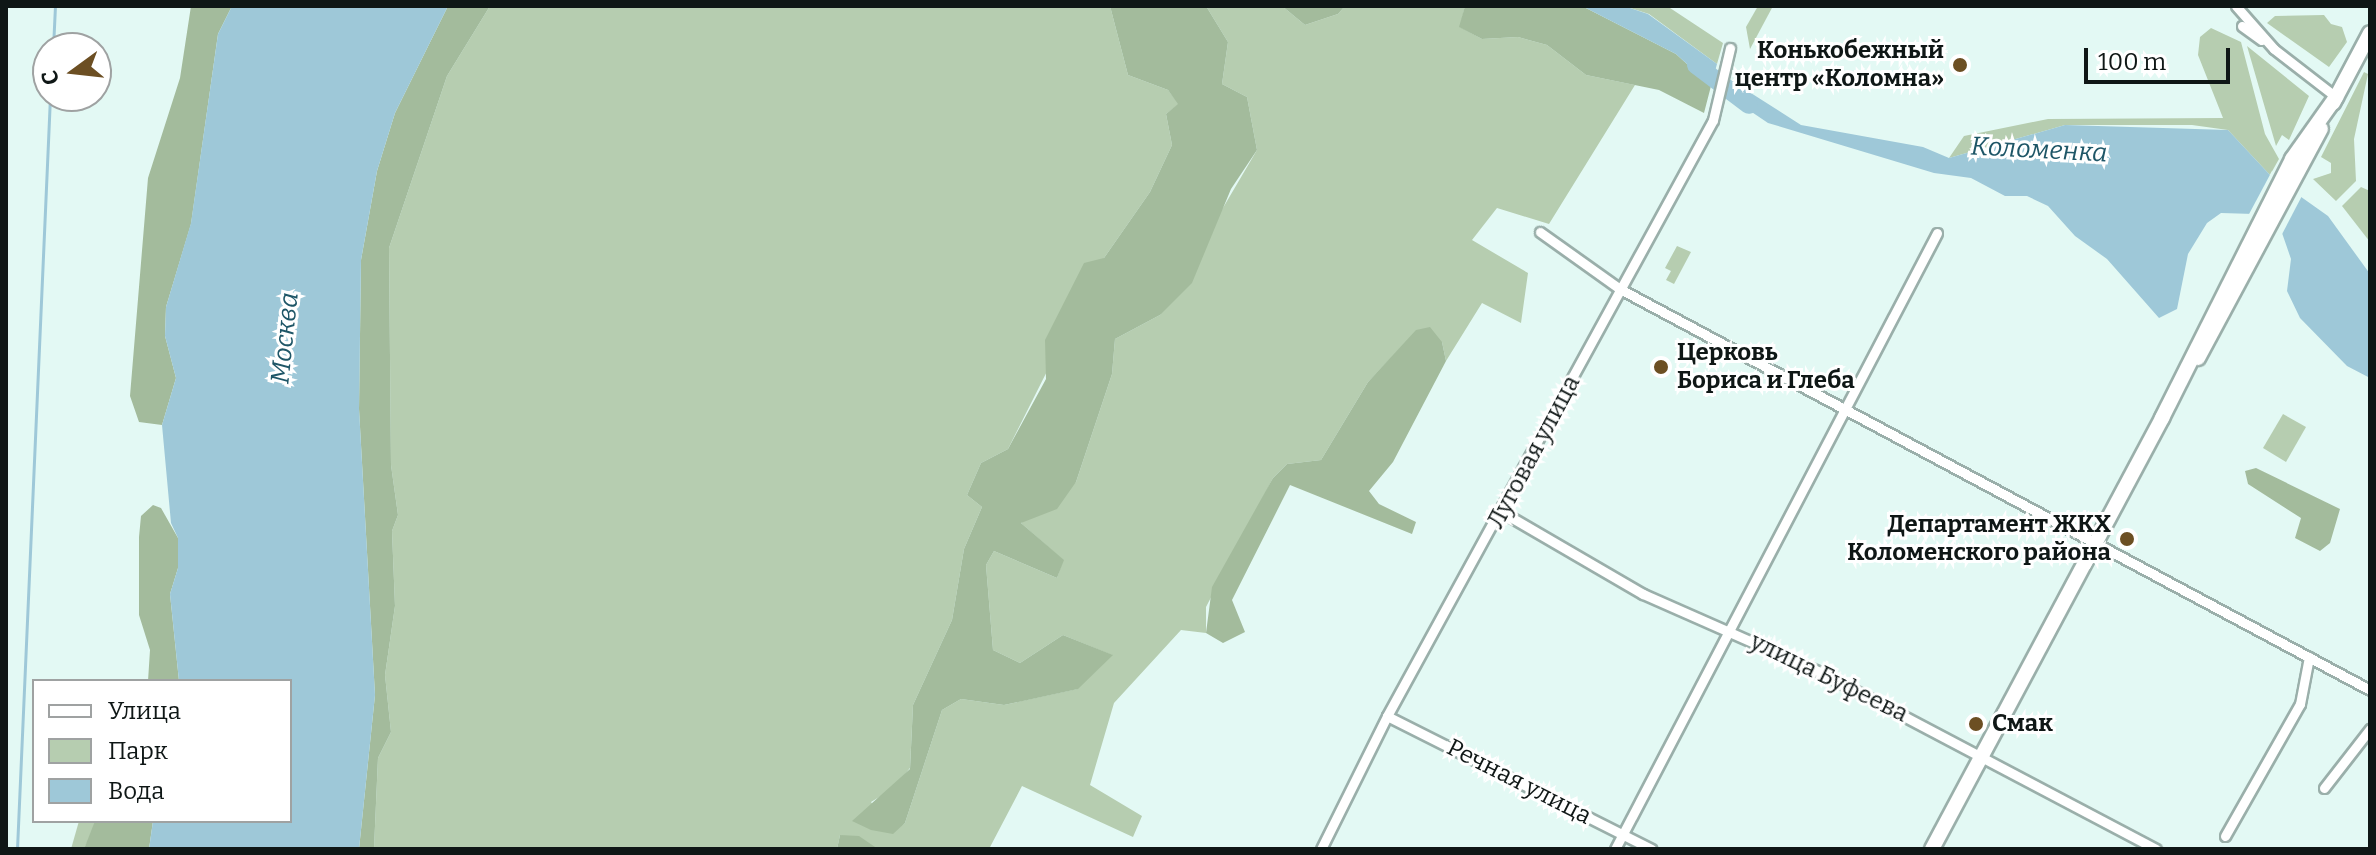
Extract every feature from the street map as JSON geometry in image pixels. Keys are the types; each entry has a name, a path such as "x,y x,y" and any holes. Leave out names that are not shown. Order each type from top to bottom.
{"main road":[{"path":"1932,849 2298,162 2370,33"}],"street":[{"path":"2236,6 2274,49"},
{"path":"2242,26 2336,97"},
{"name":"Луговая улица","path":"1321,849 1387,716 1502,512 1713,120 1730,48"},
{"path":"1540,232 1620,289 2370,690"},
{"path":"1615,849 1937,233"},
{"name":"улица Буфеева","path":"1502,512 1643,594 1715,630 1729,629 1982,754 2156,849"},
{"path":"2225,836 2300,704 2309,657"},
{"name":"Речная улица","path":"1387,716 1651,849"},
{"path":"2324,788 2370,729"}],"green space":[{"path":"191,6 232,6 218,34 191,224 166,307 165,336 176,378 162,425 139,422 130,396 148,178 180,78"},
{"path":"448,6 490,6 447,76 389,248 391,465 398,515 392,531 395,606 385,675 391,732 378,758 374,849 359,849 375,695 359,409 361,260 377,171 395,113"},
{"path":"490,6 1110,6 1128,75 1168,90 1179,104 1166,114 1172,145 1150,192 1104,258 1008,449 981,463 967,495 982,507 964,549 952,620 913,705 910,768 894,788 871,802 892,833 905,823 942,710 961,699 1004,705 1077,689 1112,655 1063,635 1020,663 993,650 986,565 994,551 1057,578 1063,560 1021,523 1076,482 1112,374 1115,339 1160,315 1257,150 1247,97 1222,84 1228,42 1206,6 1282,6 1305,25 1338,14 1345,6 1465,6 1460,27 1482,39 1518,37 1547,45 1586,75 1635,85 1549,224 1497,208 1472,240 1528,273 1521,323 1482,303 1446,361 1442,342 1405,343 1368,382 1321,460 1287,464 1273,478 1206,607 1206,633 1181,630 1114,703 1090,785 1142,816 1133,837 1022,786 989,849 878,849 840,835 837,849 374,849 378,758 391,732 385,675 395,606 392,531 398,515 391,465 389,248 447,76"},
{"path":"1110,6 1206,6 1228,42 1222,84 1247,97 1257,150 1231,189 1192,283 1160,315 1115,339 1112,374 1076,482 1057,509 1021,523 1064,560 1057,578 994,551 986,565 993,650 1020,663 1063,635 1113,655 1078,689 1004,705 961,699 942,710 905,823 893,834 871,830 852,821 910,769 913,705 952,620 964,549 982,507 967,495 981,463 1008,449 1046,379 1045,340 1084,263 1104,258 1150,192 1172,145 1166,114 1178,104 1168,90 1128,75"},
{"path":"1282,6 1345,6 1338,14 1305,25"},
{"path":"1465,6 1582,6 1676,54 1711,86 1704,113 1659,90 1586,75 1547,45 1518,37 1482,39 1459,27"},
{"path":"1624,6 1667,6 1723,43 1717,64 1649,14"},
{"path":"1758,6 1773,6 1750,49 1746,27"},
{"path":"2324,15 2331,24 2342,27 2347,42 2329,67 2267,23 2275,16"},
{"path":"2211,28 2241,42 2265,134 2279,159 2270,175 2228,130 2192,125 2065,125 1949,158 1964,136 2048,119 2223,118 2198,55 2200,37"},
{"path":"2247,46 2309,96 2289,140 2282,135 2276,146"},
{"path":"2364,72 2368,74 2354,139 2356,181 2336,201 2313,179 2331,173 2331,163 2321,157"},
{"path":"2361,187 2370,191 2370,242 2342,206"},
{"path":"1677,246 1691,252 1674,284 1666,280 1671,271 1665,268"},
{"path":"1430,327 1442,342 1446,361 1393,462 1369,491 1379,504 1416,522 1412,534 1290,485 1232,600 1245,632 1223,643 1206,633 1212,587 1273,478 1287,464 1321,460 1368,382 1416,330"},
{"path":"2283,414 2306,427 2286,462 2263,448"},
{"path":"2256,468 2340,509 2330,543 2320,551 2295,538 2301,518 2248,484 2245,471"},
{"path":"153,505 161,508 178,538 178,568 170,594 179,679 148,679 150,650 139,615 141,516"},
{"path":"78,823 95,823 84,849 71,849"},
{"path":"94,823 153,823 149,849 84,849"},
{"path":"840,835 859,836 878,849 837,849"}],"water":[{"name":"Москва","path":"232,6 448,6 395,113 377,171 361,260 359,409 375,695 359,849 149,849 153,823 292,823 292,679 179,679 170,594 178,568 178,538 171,523 162,425 176,378 165,336 166,307 191,223 218,34"},
{"path":"1582,6 1624,6 1648,14 1717,64 1711,86 1676,54"},
{"path":"1732,81 1801,125 1923,147 1949,158 2065,125 2228,130 2270,175 2328,216 2370,274 2370,378 2347,366 2300,318 2287,291 2291,259 2282,233 2254,214 2221,213 2207,223 2188,254 2177,309 2159,318 2107,259 2075,236 2048,206 2027,196 2005,196 1971,178 1934,173 1768,123 1728,96"}],"pier":[{"path":"2272,171 2304,192 2279,240 2248,216"}],"waterway":[{"path":"54,32 55,6"},
{"name":"Коломенка","path":"1696,65 1749,105"},
{"path":"17,849 49,112"}],"place":[{"name":"Конькобежный центр «Коломна»","path":"1960,65"},
{"name":"Церковь Бориса и Глеба","path":"1661,367"},
{"name":"Департамент ЖКХ Коломенского района","path":"2127,539"},
{"name":"Смак","path":"1976,724"}]}
